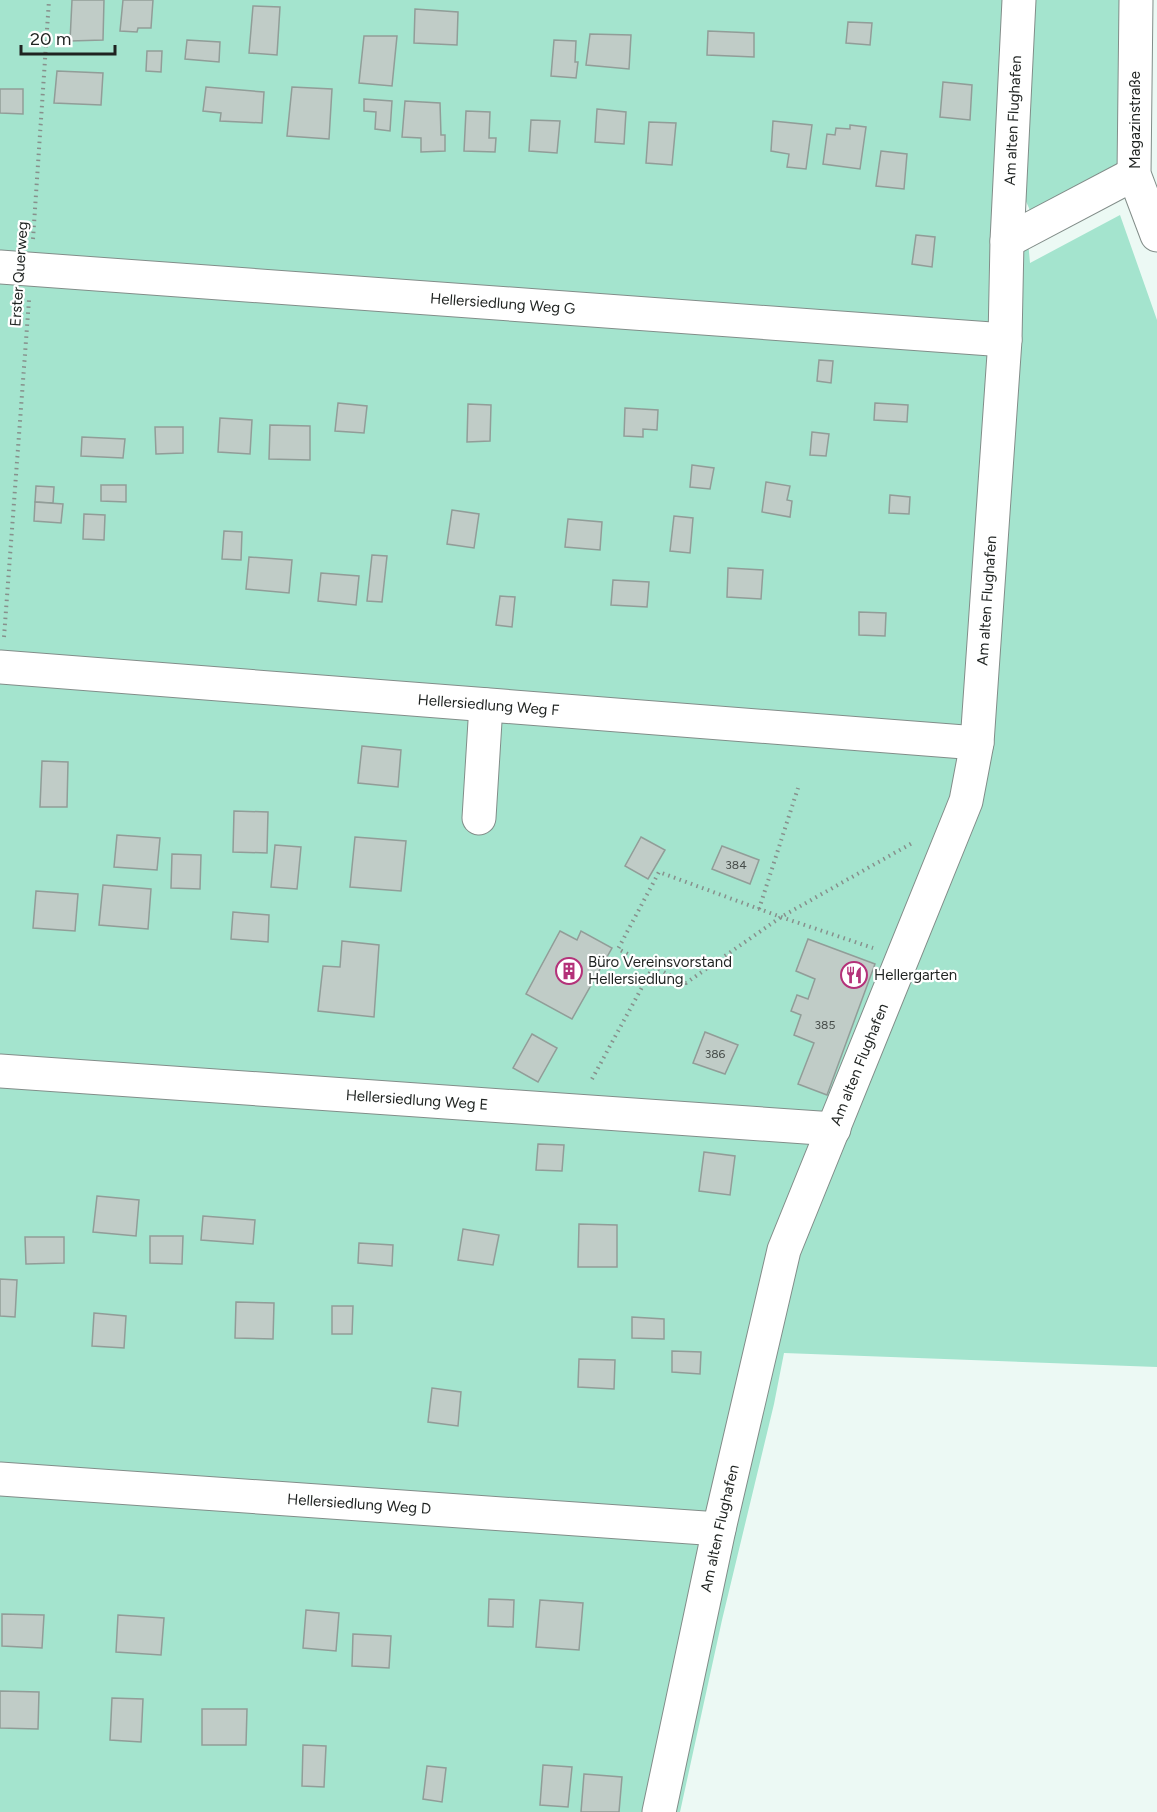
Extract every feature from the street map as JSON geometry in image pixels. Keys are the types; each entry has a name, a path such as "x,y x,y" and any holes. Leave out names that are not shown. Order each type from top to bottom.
{"street":[{"name":"Am alten Flughafen","path":"659,1812 719,1529 784,1250 966,801 977,743 1005,339 1006,241 1019,0"},
{"name":"Magazinstraße","path":"1136,0 1134,174 1157,235"},
{"path":"1006,241 1134,174"},
{"name":"Hellersiedlung Weg G","path":"16,268 1005,339"},
{"name":"Hellersiedlung Weg F","path":"1,667 977,743"},
{"path":"479,818 486,705"},
{"name":"Hellersiedlung Weg E","path":"0,1071 834,1129"},
{"name":"Hellersiedlung Weg D","path":"0,1479 719,1529"}],"path":[{"name":"Erster Querweg","path":"1,667 16,268 49,0"},
{"path":"759,909 798,788"},
{"path":"903,957 781,917 659,872 618,949 686,983 781,917 960,816"},
{"path":"574,1112 653,967"}],"green space":[{"path":"0,0 1122,0 1119,171 1033,217 1024,197 1030,263 1120,215 1157,320 1157,1367 784,1353 680,1812 0,1812"}],"building":[{"path":"72,0 104,0 103,40 70,41"},
{"path":"123,0 153,0 151,28 138,28 137,32 120,31"},
{"path":"253,6 280,7 277,55 249,53"},
{"path":"415,9 458,12 457,45 414,43"},
{"path":"848,22 872,23 870,45 846,43"},
{"path":"708,31 754,33 754,57 707,55"},
{"path":"590,34 631,35 629,69 586,65"},
{"path":"364,36 397,36 392,86 359,83"},
{"path":"187,40 220,42 219,62 185,59"},
{"path":"554,40 576,41 575,62 578,62 576,78 551,76"},
{"path":"147,51 162,51 161,72 146,71"},
{"path":"57,71 103,73 101,105 54,103"},
{"path":"943,82 972,85 970,120 940,117"},
{"path":"206,87 264,92 262,123 220,121 221,113 203,111"},
{"path":"292,87 332,89 329,139 287,136"},
{"path":"0,89 23,89 23,114 0,113"},
{"path":"364,99 392,101 390,131 375,129 376,112 364,111"},
{"path":"405,101 440,103 441,135 445,135 445,151 421,152 421,138 402,137"},
{"path":"597,109 626,112 624,144 595,142"},
{"path":"466,111 490,112 489,138 496,138 495,152 464,151"},
{"path":"531,120 560,121 557,153 529,151"},
{"path":"773,121 812,125 806,169 787,167 789,154 771,151"},
{"path":"649,122 676,123 672,165 646,163"},
{"path":"850,125 866,127 860,169 823,164 827,134 835,135 836,128 850,129"},
{"path":"881,151 907,154 904,189 876,186"},
{"path":"916,235 935,237 932,267 912,264"},
{"path":"819,360 833,361 831,383 817,381"},
{"path":"338,403 367,406 364,433 335,431"},
{"path":"875,403 908,405 907,422 874,420"},
{"path":"468,404 491,405 490,441 467,442"},
{"path":"625,408 658,410 657,430 643,429 643,437 624,436"},
{"path":"220,418 252,420 250,454 218,452"},
{"path":"270,425 310,426 310,460 269,459"},
{"path":"155,427 183,427 183,453 156,454"},
{"path":"812,432 829,434 826,456 810,455"},
{"path":"82,437 125,439 123,458 81,456"},
{"path":"692,465 714,468 710,489 690,487"},
{"path":"766,482 790,486 787,500 792,501 790,517 762,512"},
{"path":"101,485 126,485 126,502 101,501"},
{"path":"36,486 54,487 53,503 35,502"},
{"path":"890,495 910,497 909,514 889,513"},
{"path":"35,502 63,504 61,523 34,521"},
{"path":"452,510 479,514 474,548 447,544"},
{"path":"84,514 105,515 104,540 83,539"},
{"path":"674,516 693,518 690,553 670,551"},
{"path":"568,519 602,522 600,550 565,547"},
{"path":"224,531 242,532 241,560 222,559"},
{"path":"372,555 387,556 382,602 367,601"},
{"path":"249,557 292,560 289,593 246,589"},
{"path":"728,568 763,570 761,599 727,597"},
{"path":"321,573 359,576 356,605 318,601"},
{"path":"613,580 649,582 647,607 611,605"},
{"path":"500,596 515,597 512,627 496,625"},
{"path":"859,612 886,613 885,636 859,635"},
{"path":"362,746 401,750 398,787 358,783"},
{"path":"42,761 68,762 67,807 40,807"},
{"path":"234,811 268,812 267,853 233,852"},
{"path":"117,835 160,838 157,870 114,867"},
{"path":"355,837 406,841 401,891 350,887"},
{"path":"641,837 665,850 648,879 625,866"},
{"path":"275,845 301,847 297,889 271,887"},
{"path":"722,846 759,860 750,884 712,869"},
{"path":"172,854 201,855 200,889 171,888"},
{"path":"103,885 151,889 148,929 99,925"},
{"path":"36,891 78,894 75,931 33,928"},
{"path":"233,912 269,915 268,942 231,939"},
{"name":"Büro Vereinsvorstand Hellersiedlung","path":"560,931 577,940 581,931 612,948 572,1019 526,994"},
{"name":"Hellergarten","path":"808,939 875,964 827,1095 798,1084 814,1043 794,1035 801,1015 791,1011 797,995 808,999 815,979 796,971"},
{"path":"342,941 379,945 374,1017 318,1011 323,966 340,967"},
{"path":"705,1032 738,1045 725,1074 693,1063"},
{"path":"532,1034 557,1048 538,1082 513,1068"},
{"path":"538,1144 564,1145 562,1171 536,1170"},
{"path":"704,1152 735,1156 730,1195 699,1191"},
{"path":"97,1196 139,1200 136,1236 93,1232"},
{"path":"203,1216 255,1220 253,1244 201,1240"},
{"path":"579,1224 617,1225 617,1267 578,1267"},
{"path":"463,1229 499,1235 493,1265 458,1260"},
{"path":"150,1236 183,1236 182,1264 150,1263"},
{"path":"25,1237 64,1237 64,1263 26,1264"},
{"path":"359,1243 393,1245 392,1266 358,1263"},
{"path":"0,1279 17,1280 15,1317 0,1316"},
{"path":"236,1302 274,1303 273,1339 235,1338"},
{"path":"332,1306 353,1306 352,1334 332,1334"},
{"path":"94,1313 126,1316 124,1348 92,1346"},
{"path":"632,1317 664,1319 664,1339 632,1338"},
{"path":"672,1351 701,1352 700,1374 672,1372"},
{"path":"579,1359 615,1360 614,1389 578,1387"},
{"path":"432,1388 461,1392 458,1426 428,1422"},
{"path":"489,1599 514,1600 513,1627 488,1626"},
{"path":"540,1600 583,1603 579,1650 536,1647"},
{"path":"306,1610 339,1613 336,1651 303,1648"},
{"path":"2,1614 44,1615 42,1648 2,1646"},
{"path":"118,1615 164,1618 161,1655 116,1652"},
{"path":"353,1634 391,1636 389,1668 352,1666"},
{"path":"0,1691 39,1692 38,1729 0,1728"},
{"path":"112,1698 143,1699 141,1742 110,1740"},
{"path":"202,1709 247,1709 246,1745 202,1745"},
{"path":"303,1745 326,1746 324,1787 302,1786"},
{"path":"543,1765 572,1767 568,1807 540,1805"},
{"path":"427,1766 446,1768 442,1802 423,1799"},
{"path":"584,1774 622,1777 619,1812 581,1812"}],"place":[{"name":"Büro Vereinsvorstand Hellersiedlung","path":"569,971"},
{"name":"Hellergarten","path":"854,975"}]}
